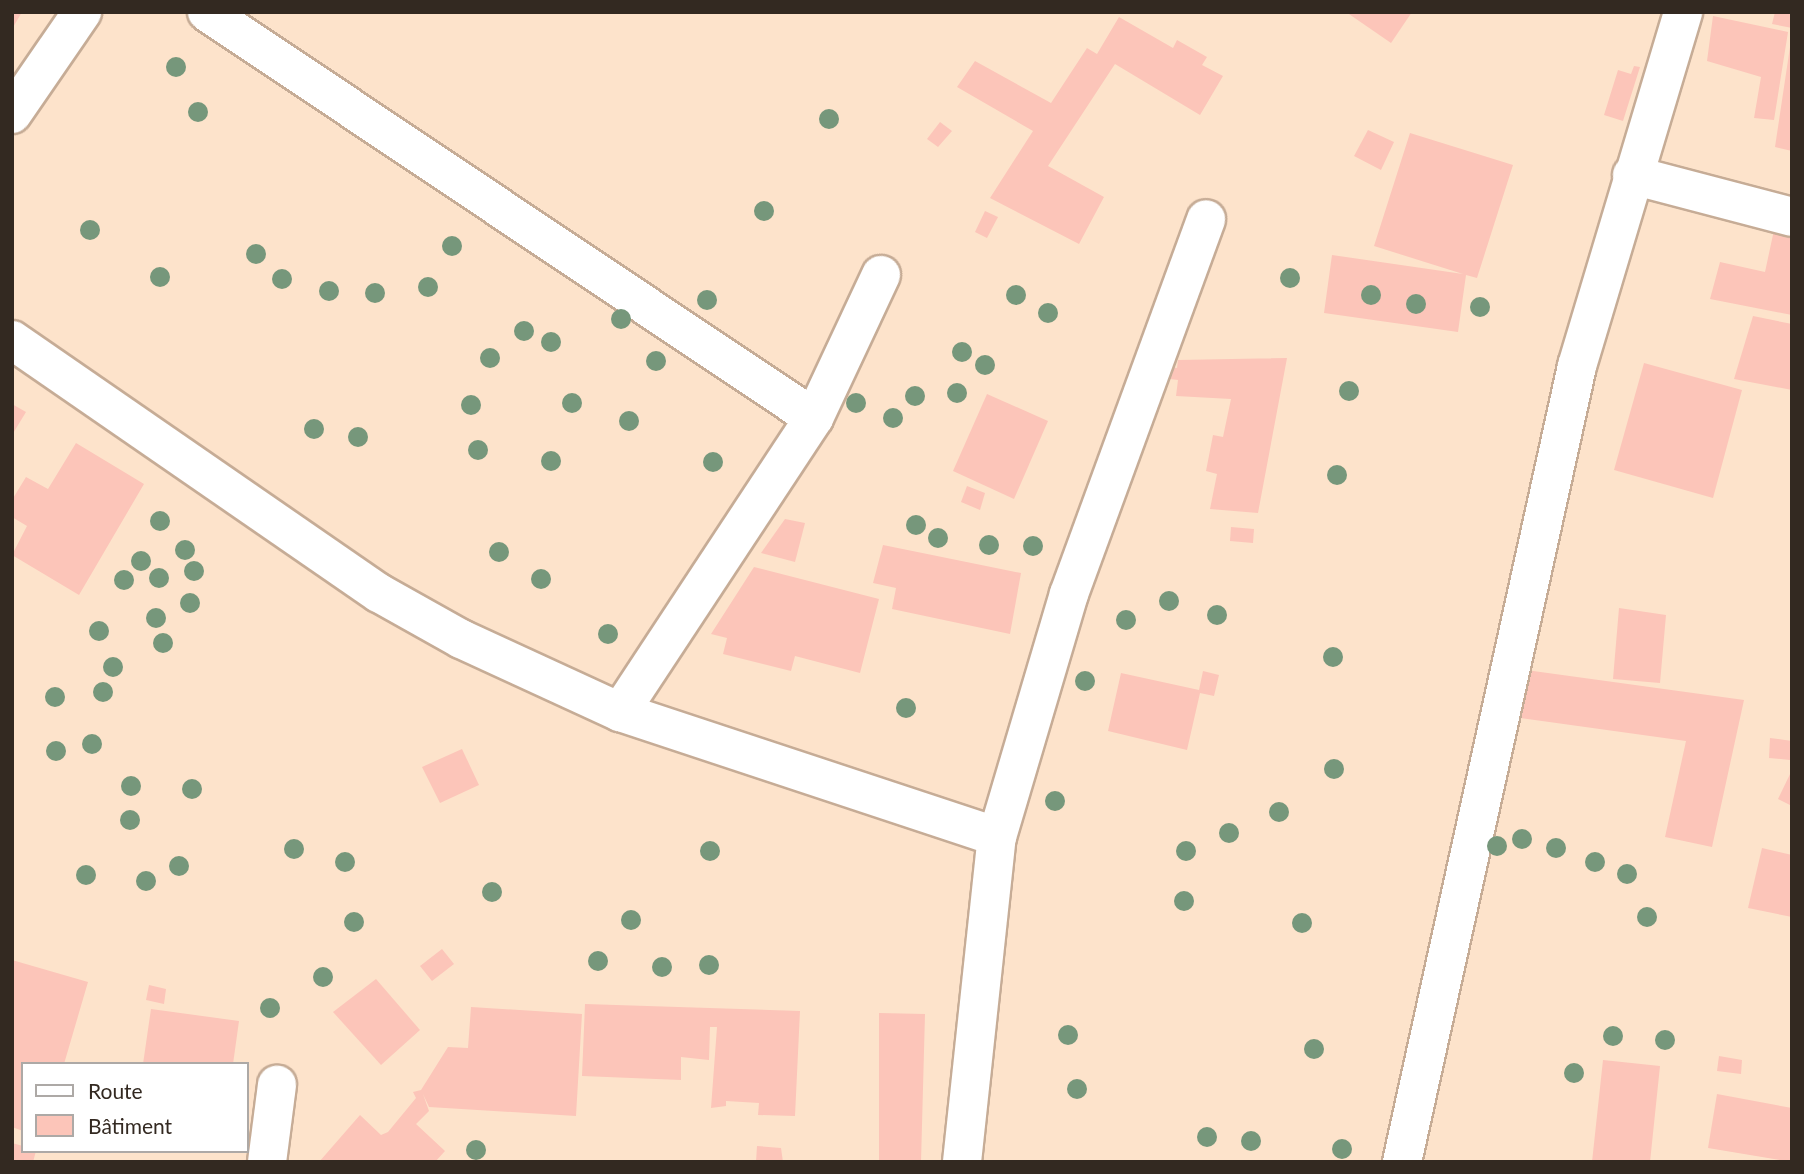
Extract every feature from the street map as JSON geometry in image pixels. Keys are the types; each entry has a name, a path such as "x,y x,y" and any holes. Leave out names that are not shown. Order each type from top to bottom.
{"street":[{"path":"12,114 82,12"},
{"path":"207,12 814,418"},
{"path":"1402,1162 1577,366 1683,12"},
{"path":"1632,175 1792,217"},
{"path":"962,1162 997,837 1069,594 1206,219"},
{"path":"620,712 814,418 881,275"},
{"path":"12,340 379,593 460,639 620,712 997,837"},
{"path":"267,1162 277,1085"}],"building":[{"path":"12,12 22,12 12,29"},
{"path":"1346,12 1412,12 1391,43"},
{"path":"1775,12 1792,12 1792,28 1772,24"},
{"path":"1713,16 1788,32 1774,120 1754,118 1761,77 1707,61"},
{"path":"1119,17 1173,48 1177,40 1207,57 1202,65 1223,76 1200,115 1115,64 1048,166 1104,197 1079,244 990,198 1033,131 957,87 975,61 1051,103 1087,48 1097,54"},
{"path":"1792,47 1792,151 1775,147"},
{"path":"1634,66 1640,67 1623,121 1604,115 1618,70 1631,74"},
{"path":"940,122 952,131 938,147 927,139"},
{"path":"1368,130 1394,142 1381,170 1354,156"},
{"path":"1410,133 1513,165 1477,278 1466,275 1458,332 1324,313 1332,255 1463,274 1374,246"},
{"path":"985,211 998,217 987,238 975,232"},
{"path":"1774,230 1792,234 1792,315 1710,299 1720,262 1765,272"},
{"path":"1753,316 1792,324 1792,390 1734,379"},
{"path":"1287,358 1258,513 1210,509 1217,474 1206,471 1213,435 1223,437 1231,399 1176,396 1178,380 1170,379 1170,367 1177,368 1178,360"},
{"path":"1644,363 1742,390 1713,498 1614,470"},
{"path":"987,394 1048,421 1014,499 953,471"},
{"path":"12,404 26,412 12,435"},
{"path":"76,443 144,484 79,595 12,555 27,526 12,517 12,500 26,477 48,489"},
{"path":"967,486 985,493 980,510 961,502"},
{"path":"785,519 805,523 795,562 761,553"},
{"path":"1231,527 1254,529 1253,543 1230,541"},
{"path":"883,545 1021,573 1010,634 892,609 896,588 873,583"},
{"path":"754,567 879,599 860,673 795,656 791,671 723,654 727,638 711,634"},
{"path":"1619,608 1666,615 1660,683 1613,679"},
{"path":"1526,670 1744,700 1712,847 1665,837 1686,741 1520,718"},
{"path":"1203,671 1219,675 1214,696 1200,693 1187,750 1108,731 1121,673 1199,690"},
{"path":"1770,738 1792,741 1790,760 1769,758"},
{"path":"462,749 479,785 440,803 422,767"},
{"path":"1792,770 1792,806 1778,799"},
{"path":"1762,848 1792,855 1792,917 1748,908"},
{"path":"442,949 454,964 432,981 420,966"},
{"path":"12,960 88,982 65,1062 21,1062 21,1130 12,1127"},
{"path":"376,979 420,1030 381,1065 333,1012"},
{"path":"149,985 166,989 164,1004 146,1000"},
{"path":"585,1004 800,1011 795,1116 758,1115 759,1103 726,1101 726,1106 711,1108 717,1027 710,1027 709,1060 681,1057 681,1080 582,1076"},
{"path":"471,1007 582,1014 576,1116 429,1107 423,1094 429,1111 416,1124 445,1151 435,1162 319,1162 360,1115 381,1135 388,1132 416,1098 413,1092 421,1090 448,1047 468,1048"},
{"path":"151,1009 239,1021 233,1062 143,1062"},
{"path":"879,1013 925,1014 921,1162 879,1162"},
{"path":"1719,1056 1742,1060 1741,1074 1717,1071"},
{"path":"1603,1060 1660,1066 1650,1162 1592,1162"},
{"path":"1717,1094 1792,1108 1792,1162 1708,1148"},
{"path":"12,1143 21,1145 21,1153 35,1153 33,1162 12,1162"},
{"path":"757,1146 781,1148 783,1162 756,1162"}]}
